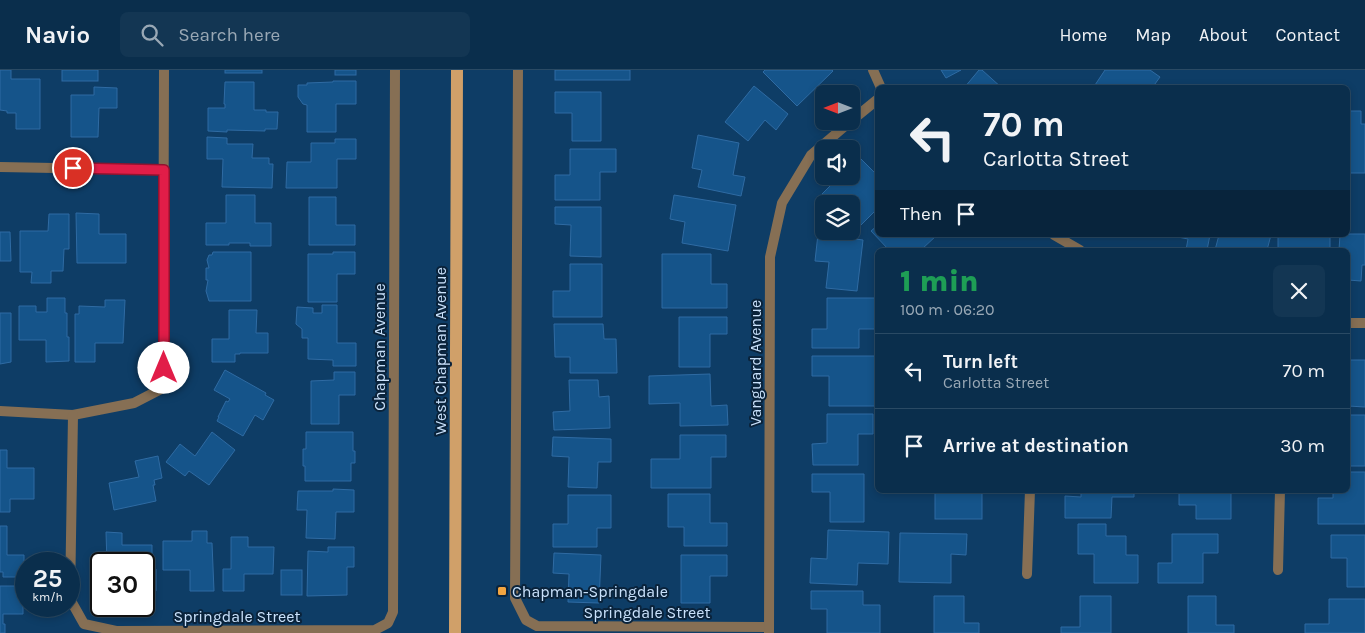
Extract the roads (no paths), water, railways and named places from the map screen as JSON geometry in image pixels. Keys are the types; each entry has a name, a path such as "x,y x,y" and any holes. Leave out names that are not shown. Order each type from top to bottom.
{"main road":[{"name":"West Chapman Avenue","path":"455,633 457,70"}],"street":[{"path":"0,411 73,415 134,403 164,388 164,70"},
{"name":"Chapman Avenue","path":"388,623 393,612 395,70"},
{"name":"Springdale Street","path":"518,70 515,598 526,620 537,626 769,630"},
{"path":"873,70 880,85"},
{"name":"Vanguard Avenue","path":"860,113 875,101"},
{"name":"Vanguard Avenue","path":"769,630 770,256 782,203 811,155 840,130"},
{"path":"0,167 164,170"},
{"path":"1057,237 1077,248"},
{"path":"1350,323 1365,323"},
{"path":"71,552 73,415"},
{"path":"1027,574 1030,493"},
{"path":"1278,570 1280,493"},
{"name":"Springdale Street","path":"80,617 84,624 116,631 375,630 388,623"}],"place":[{"name":"Chapman-Springdale","path":"502,591"}]}
